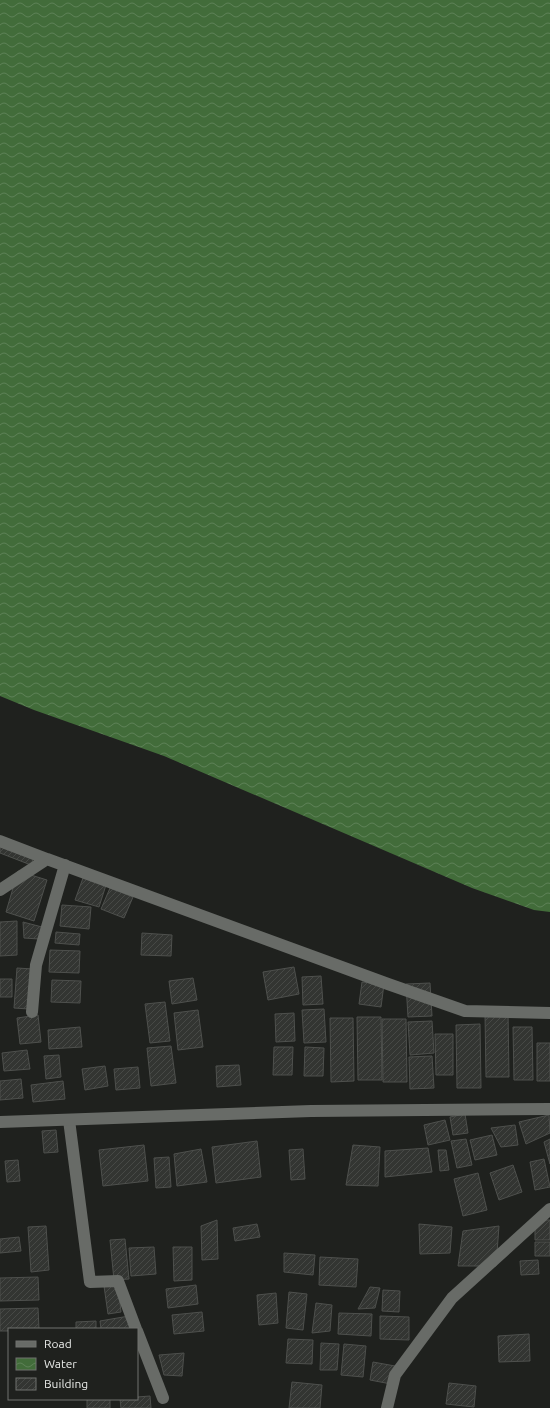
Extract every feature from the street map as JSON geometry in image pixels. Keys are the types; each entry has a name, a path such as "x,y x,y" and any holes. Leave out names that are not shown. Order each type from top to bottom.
{"street":[{"path":"0,841 465,1011 550,1013"},
{"path":"0,890 47,859"},
{"path":"32,1012 36,965 65,865"},
{"path":"0,1122 311,1111 550,1109"},
{"path":"69,1120 90,1282 118,1281 136,1328"},
{"path":"387,1408 395,1375 452,1298 550,1209"},
{"path":"138,1333 163,1398"}],"water":[{"path":"0,0 550,0 550,912 534,910 472,888 164,756 34,710 0,696"}],"building":[{"path":"4,839 36,851 31,865 0,853"},
{"path":"18,871 47,880 34,921 6,912"},
{"path":"83,878 106,885 99,907 75,900"},
{"path":"110,888 133,897 124,918 101,909"},
{"path":"62,905 91,907 89,929 60,926"},
{"path":"17,921 17,955 0,956 0,922"},
{"path":"23,922 42,927 39,939 24,938"},
{"path":"56,932 80,934 79,945 55,943"},
{"path":"142,933 172,935 171,956 141,955"},
{"path":"50,950 80,951 79,973 49,972"},
{"path":"294,967 299,994 268,1000 263,972"},
{"path":"17,968 33,969 29,1009 14,1008"},
{"path":"321,976 323,1004 303,1005 302,977"},
{"path":"193,978 197,1000 172,1004 169,981"},
{"path":"0,979 12,979 12,997 0,997"},
{"path":"52,980 81,981 80,1003 51,1002"},
{"path":"362,982 384,984 381,1007 359,1004"},
{"path":"430,983 432,1016 408,1017 406,984"},
{"path":"165,1002 170,1041 150,1043 145,1004"},
{"path":"324,1009 326,1042 304,1043 302,1010"},
{"path":"198,1010 203,1047 178,1050 174,1013"},
{"path":"294,1013 295,1041 276,1042 275,1014"},
{"path":"508,1013 509,1077 486,1077 485,1014"},
{"path":"38,1015 41,1042 20,1044 17,1018"},
{"path":"357,1017 381,1017 382,1080 358,1080"},
{"path":"330,1018 353,1018 354,1081 331,1082"},
{"path":"382,1019 406,1019 407,1082 383,1082"},
{"path":"432,1021 434,1053 410,1055 408,1022"},
{"path":"480,1024 481,1088 457,1088 456,1025"},
{"path":"80,1027 82,1047 49,1049 48,1030"},
{"path":"513,1027 532,1027 533,1080 514,1080"},
{"path":"435,1034 453,1034 453,1075 436,1075"},
{"path":"537,1043 550,1043 550,1081 537,1081"},
{"path":"171,1046 176,1083 151,1086 147,1048"},
{"path":"274,1047 293,1047 292,1075 273,1075"},
{"path":"305,1047 324,1048 323,1076 304,1076"},
{"path":"27,1050 30,1069 4,1071 2,1053"},
{"path":"59,1055 61,1077 46,1079 44,1056"},
{"path":"432,1056 434,1088 410,1089 409,1057"},
{"path":"239,1065 241,1085 217,1087 216,1066"},
{"path":"105,1066 108,1086 85,1090 82,1069"},
{"path":"138,1067 140,1088 116,1090 114,1069"},
{"path":"21,1079 23,1098 0,1100 0,1081"},
{"path":"63,1081 65,1099 33,1102 31,1085"},
{"path":"465,1114 468,1133 453,1135 450,1117"},
{"path":"549,1115 550,1133 526,1144 519,1122"},
{"path":"445,1120 450,1140 428,1145 424,1125"},
{"path":"515,1125 518,1145 501,1147 491,1128"},
{"path":"56,1130 58,1152 44,1153 42,1131"},
{"path":"492,1135 497,1155 475,1160 470,1140"},
{"path":"466,1139 472,1165 457,1168 451,1141"},
{"path":"550,1139 550,1164 544,1142"},
{"path":"257,1141 261,1177 216,1183 212,1147"},
{"path":"144,1145 148,1181 103,1186 99,1150"},
{"path":"353,1145 380,1147 378,1186 346,1185"},
{"path":"428,1148 432,1172 385,1177 385,1151"},
{"path":"201,1149 207,1182 177,1186 174,1154"},
{"path":"303,1149 305,1179 291,1180 289,1150"},
{"path":"438,1150 446,1150 449,1170 440,1171"},
{"path":"169,1157 171,1187 156,1188 154,1158"},
{"path":"544,1159 550,1187 535,1190 530,1162"},
{"path":"18,1160 20,1181 7,1182 5,1161"},
{"path":"513,1165 522,1192 499,1200 490,1173"},
{"path":"478,1173 487,1210 463,1216 454,1179"},
{"path":"217,1220 218,1259 202,1260 201,1226"},
{"path":"535,1220 550,1220 550,1240 535,1240"},
{"path":"257,1224 260,1237 235,1241 233,1228"},
{"path":"419,1224 452,1227 450,1253 420,1254"},
{"path":"46,1226 49,1270 31,1272 28,1227"},
{"path":"499,1226 496,1266 458,1266 463,1231"},
{"path":"19,1237 21,1251 0,1253 0,1239"},
{"path":"125,1239 129,1279 114,1280 110,1240"},
{"path":"535,1242 550,1242 550,1256 535,1256"},
{"path":"154,1247 156,1274 131,1276 129,1248"},
{"path":"173,1247 192,1247 192,1280 174,1281"},
{"path":"284,1253 315,1255 313,1275 284,1272"},
{"path":"320,1257 358,1259 356,1287 319,1285"},
{"path":"538,1260 539,1274 521,1275 520,1261"},
{"path":"38,1277 39,1300 0,1301 0,1278"},
{"path":"118,1285 121,1312 108,1314 104,1286"},
{"path":"196,1285 198,1304 168,1308 166,1289"},
{"path":"370,1287 380,1288 375,1308 358,1309"},
{"path":"383,1290 400,1291 399,1312 382,1311"},
{"path":"289,1292 307,1294 303,1330 286,1328"},
{"path":"276,1293 278,1323 259,1325 257,1295"},
{"path":"316,1303 332,1305 330,1331 312,1333"},
{"path":"38,1308 39,1328 8,1328 8,1331 0,1331 0,1309"},
{"path":"202,1312 204,1331 174,1334 172,1315"},
{"path":"339,1313 372,1314 371,1336 338,1334"},
{"path":"129,1316 131,1328 101,1328 100,1321"},
{"path":"380,1316 409,1317 409,1340 380,1339"},
{"path":"96,1321 96,1328 76,1328 76,1322"},
{"path":"529,1334 530,1361 499,1362 498,1336"},
{"path":"288,1339 313,1340 312,1364 286,1363"},
{"path":"321,1343 339,1344 337,1370 320,1370"},
{"path":"344,1344 366,1346 363,1377 341,1375"},
{"path":"184,1353 182,1376 164,1375 159,1355"},
{"path":"373,1362 395,1366 391,1384 370,1380"},
{"path":"292,1382 322,1385 320,1408 289,1408"},
{"path":"449,1383 476,1386 474,1407 446,1404"},
{"path":"150,1396 151,1408 121,1408 120,1400 138,1400 138,1397"},
{"path":"87,1400 110,1400 110,1408 87,1408"}]}
